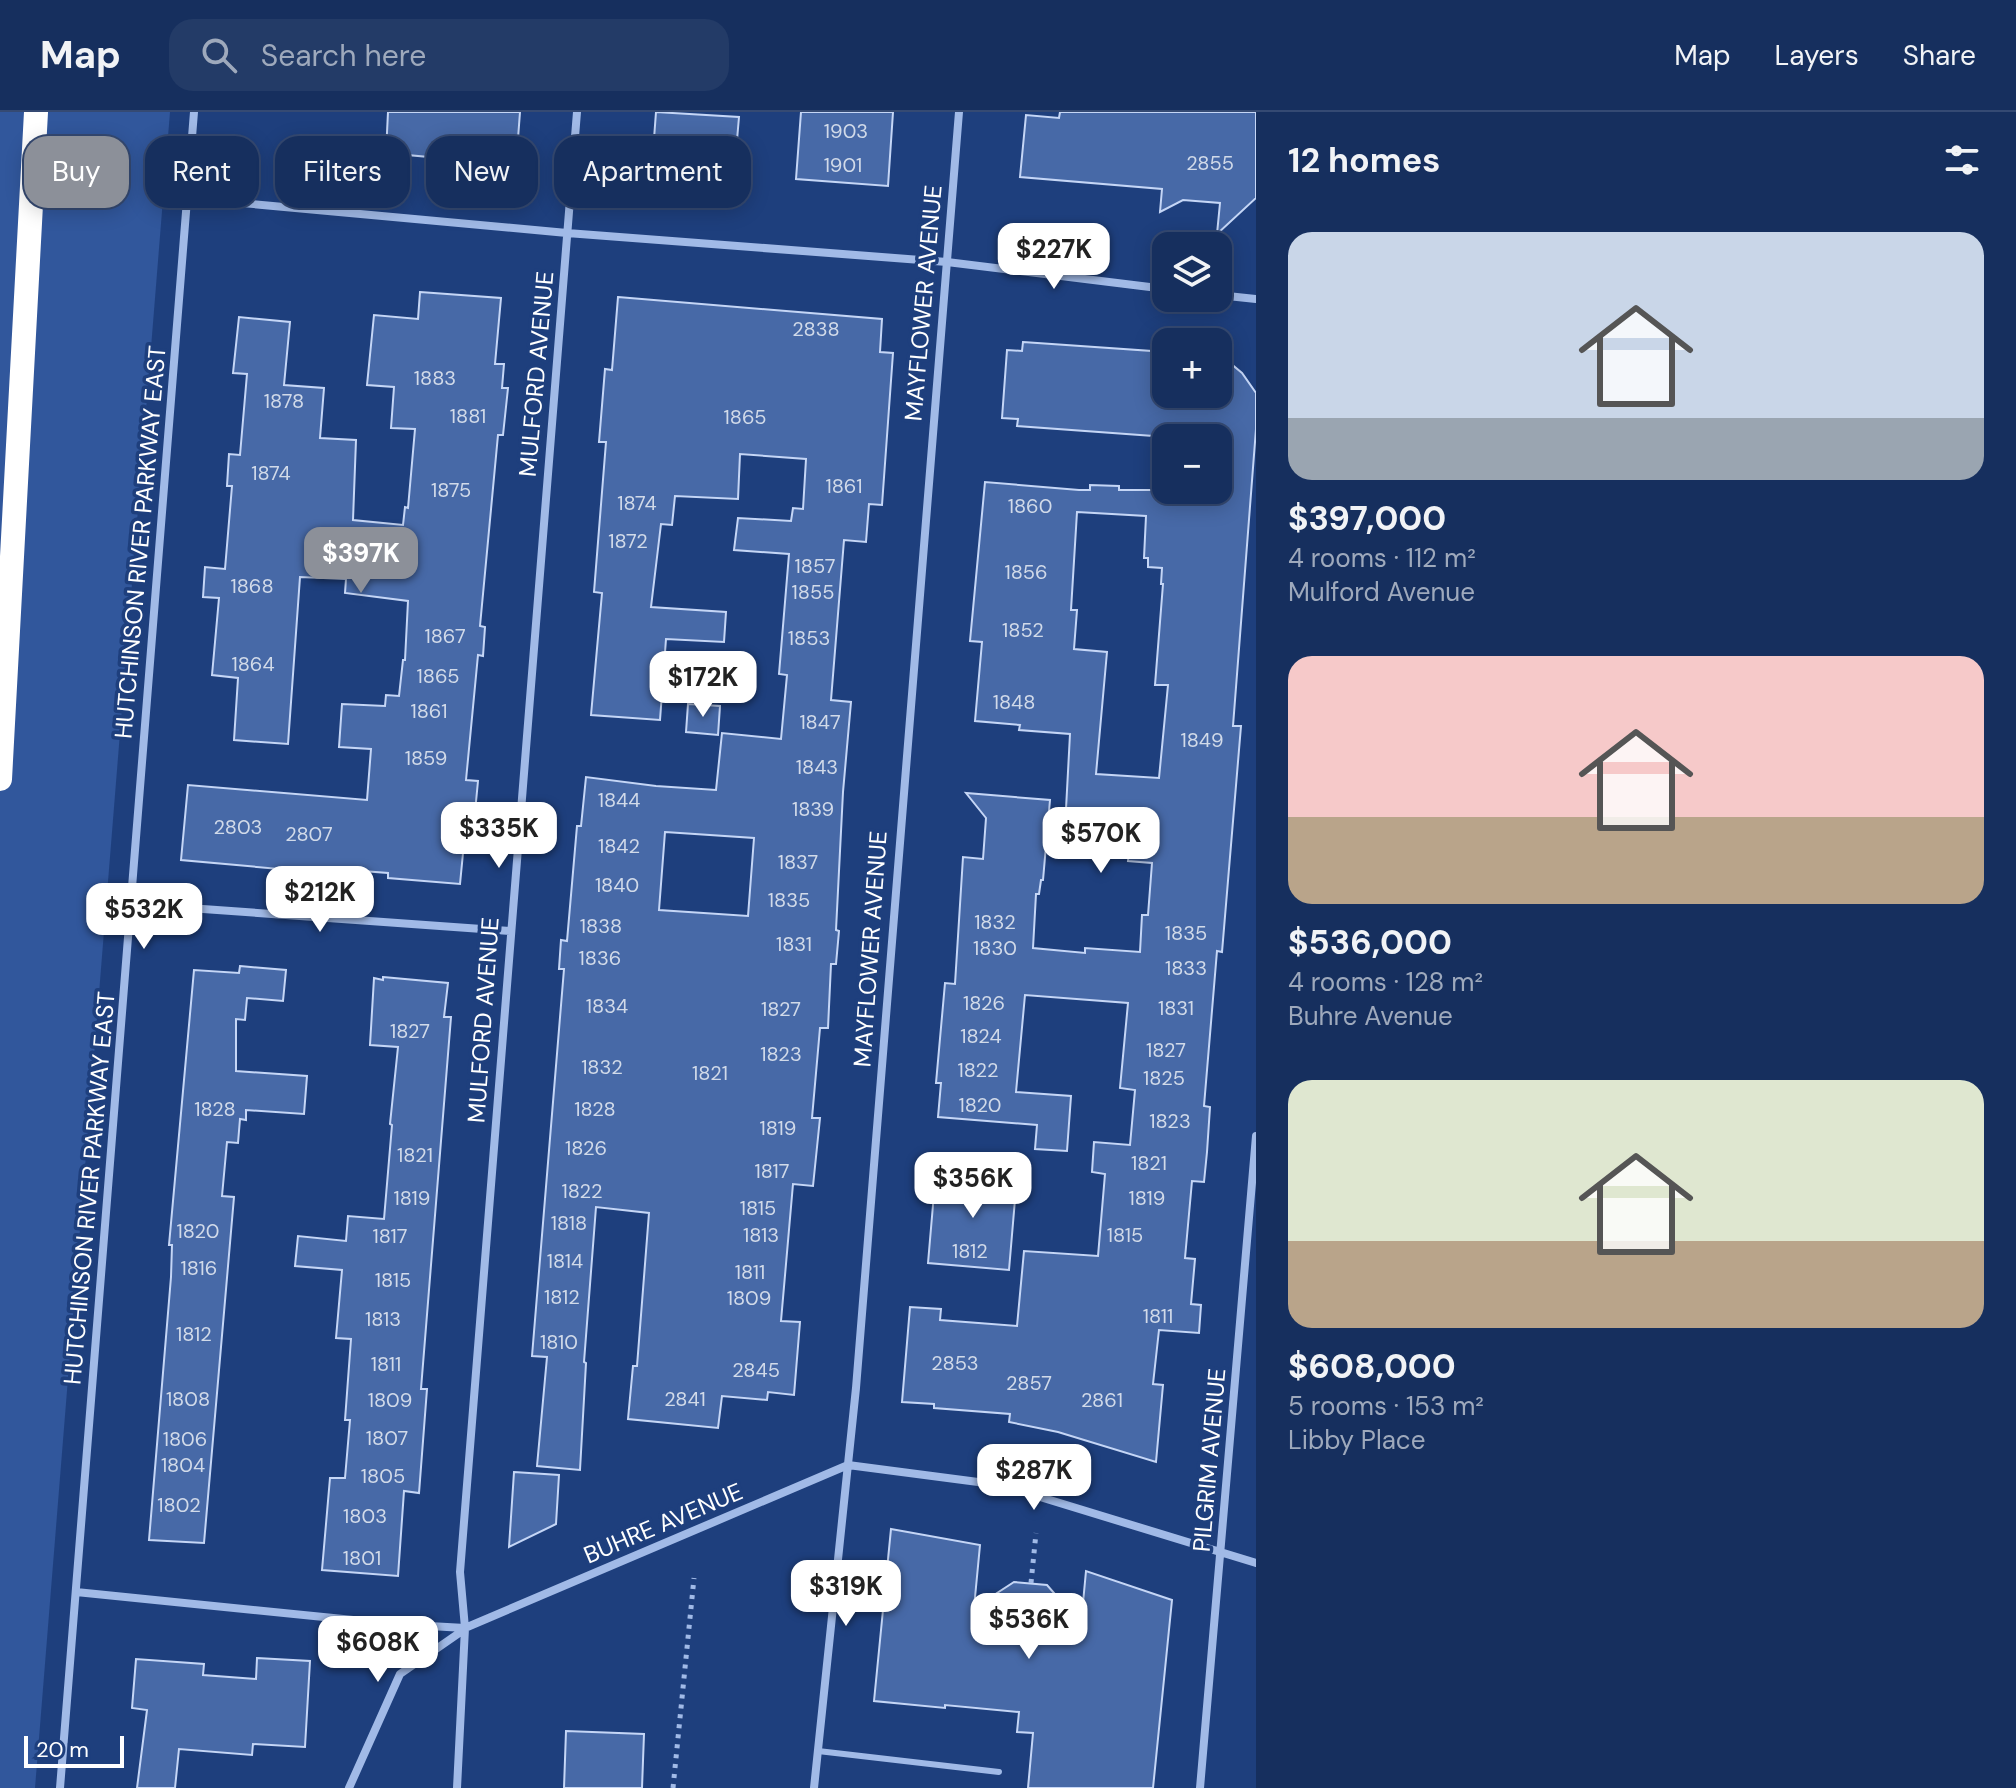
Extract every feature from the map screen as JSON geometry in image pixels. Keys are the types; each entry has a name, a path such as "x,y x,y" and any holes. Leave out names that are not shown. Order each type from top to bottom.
{"highway":[{"path":"0,779 36,112"}],"street":[{"name":"HUTCHINSON RIVER PARKWAY EAST","path":"192,136 194,112"},
{"name":"MULFORD AVENUE","path":"457,1788 465,1628 460,1572 577,112"},
{"name":"MAYFLOWER AVENUE","path":"814,1788 848,1465 959,112"},
{"path":"259,205 567,233 947,262 1152,287"},
{"name":"HUTCHINSON RIVER PARKWAY EAST","path":"60,1788 186,208"},
{"path":"1232,296 1256,299"},
{"path":"132,904 510,931"},
{"name":"PILGRIM AVENUE","path":"1200,1788 1256,1136"},
{"path":"848,1465 1001,1485 1256,1563"},
{"name":"BUHRE AVENUE","path":"76,1592 393,1624 465,1628 848,1465"},
{"path":"349,1788 400,1674 465,1628"}],"lane":[{"path":"818,1751 999,1772"}],"path":[{"path":"1031,1583 1036,1533"},
{"path":"673,1788 694,1578"}],"shaded area":[{"path":"0,112 170,112 168,136 145,136 145,208 162,208 35,1788 0,1788"}],"building":[{"path":"388,112 520,112 518,136 426,136 426,157 410,155 410,136 387,136"},
{"path":"656,112 739,117 737,136 654,136"},
{"path":"801,112 893,112 888,186 796,179"},
{"path":"1060,112 1256,112 1256,198 1217,232 1220,203 1183,200 1160,212 1162,189 1020,177 1026,115 1059,118"},
{"path":"420,292 501,298 495,364 504,364 502,388 508,388 503,435 498,435 480,626 485,627 483,656 478,655 466,780 478,781 475,812 467,812 460,884 388,878 388,873 323,868 323,873 181,860 188,785 367,800 371,749 339,747 342,704 385,706 386,695 399,696 405,660 408,601 345,593 346,579 300,577 288,744 234,740 238,678 212,675 219,598 203,597 205,567 225,569 232,486 227,486 229,454 240,455 247,374 233,373 239,317 290,322 284,385 324,388 320,438 356,440 353,520 403,525 405,507 408,508 415,429 391,428 394,387 367,385 374,315 418,319"},
{"path":"618,297 882,319 880,352 893,353 882,505 869,504 866,542 844,540 831,700 851,702 843,792 836,930 839,931 836,964 831,964 828,1028 820,1028 812,1118 820,1118 813,1186 793,1184 781,1321 800,1322 794,1395 768,1392 767,1400 722,1396 718,1428 628,1419 633,1366 637,1366 649,1213 596,1207 584,1362 580,1470 537,1466 547,1357 532,1356 564,969 559,969 561,940 567,941 577,826 581,826 586,777 716,790 722,733 781,739 787,675 779,674 789,554 734,550 738,518 791,521 793,508 803,509 806,459 740,454 738,499 675,496 672,525 661,524 651,607 726,612 724,642 666,639 660,720 591,715 602,593 594,592 606,442 599,442 605,369 612,370","holes":["665,832 754,838 748,916 659,910"]},
{"path":"1023,342 1152,351 1152,408 1232,408 1232,365 1256,393 1256,429 1233,726 1241,726 1222,952 1217,951 1204,1106 1210,1107 1207,1152 1204,1182 1192,1181 1185,1258 1195,1259 1191,1304 1201,1305 1199,1333 1159,1330 1153,1384 1163,1385 1156,1462 1058,1432 1009,1422 1010,1414 934,1408 934,1404 902,1402 910,1307 941,1309 940,1320 1017,1326 1024,1251 1098,1256 1105,1174 1092,1172 1094,1142 1130,1145 1135,1090 1120,1088 1128,1003 1025,995 1016,1092 1071,1096 1067,1151 1035,1149 1037,1125 938,1117 941,1083 936,1083 945,983 955,984 963,857 983,859 986,818 966,793 1050,800 1043,880 1039,894 1036,894 1033,948 1085,953 1085,948 1140,952 1142,915 1148,915 1152,863 1128,861 1132,813 1066,809 1070,734 1019,730 1020,725 975,721 982,642 970,641 985,482 1079,490 1090,490 1090,485 1119,486 1119,490 1152,490 1152,504 1232,504 1232,424 1152,424 1152,436 1017,426 1018,419 1002,418 1007,350 1022,351","holes":["1077,512 1146,516 1144,558 1148,558 1148,567 1162,568 1155,685 1168,685 1159,778 1096,774 1107,652 1074,649 1077,610 1071,610"]},
{"path":"688,704 720,706 718,735 686,732"},
{"path":"240,966 286,970 283,1001 247,998 245,1020 236,1019 236,1071 307,1076 304,1114 246,1110 246,1120 240,1119 238,1143 227,1142 222,1196 234,1197 204,1543 149,1540 171,1277 172,1245 169,1245 194,970 239,973"},
{"path":"383,977 448,983 444,1017 451,1017 421,1389 427,1389 419,1493 404,1491 398,1576 322,1570 330,1478 345,1478 350,1420 345,1420 351,1339 336,1338 342,1270 295,1266 298,1236 346,1241 348,1216 384,1219 398,1047 370,1045 374,978 383,980"},
{"path":"936,1170 1017,1176 1009,1270 928,1263"},
{"path":"514,1472 559,1475 556,1524 509,1547"},
{"path":"891,1529 980,1545 974,1608 1014,1582 1047,1585 1081,1624 1086,1571 1172,1600 1153,1788 1028,1788 1033,1733 1017,1732 1019,1712 874,1701"},
{"path":"257,1658 310,1661 305,1747 253,1744 252,1755 179,1749 175,1788 137,1788 147,1710 132,1708 136,1659 204,1664 203,1675 256,1679"},
{"path":"566,1731 644,1734 642,1788 564,1788"}]}
